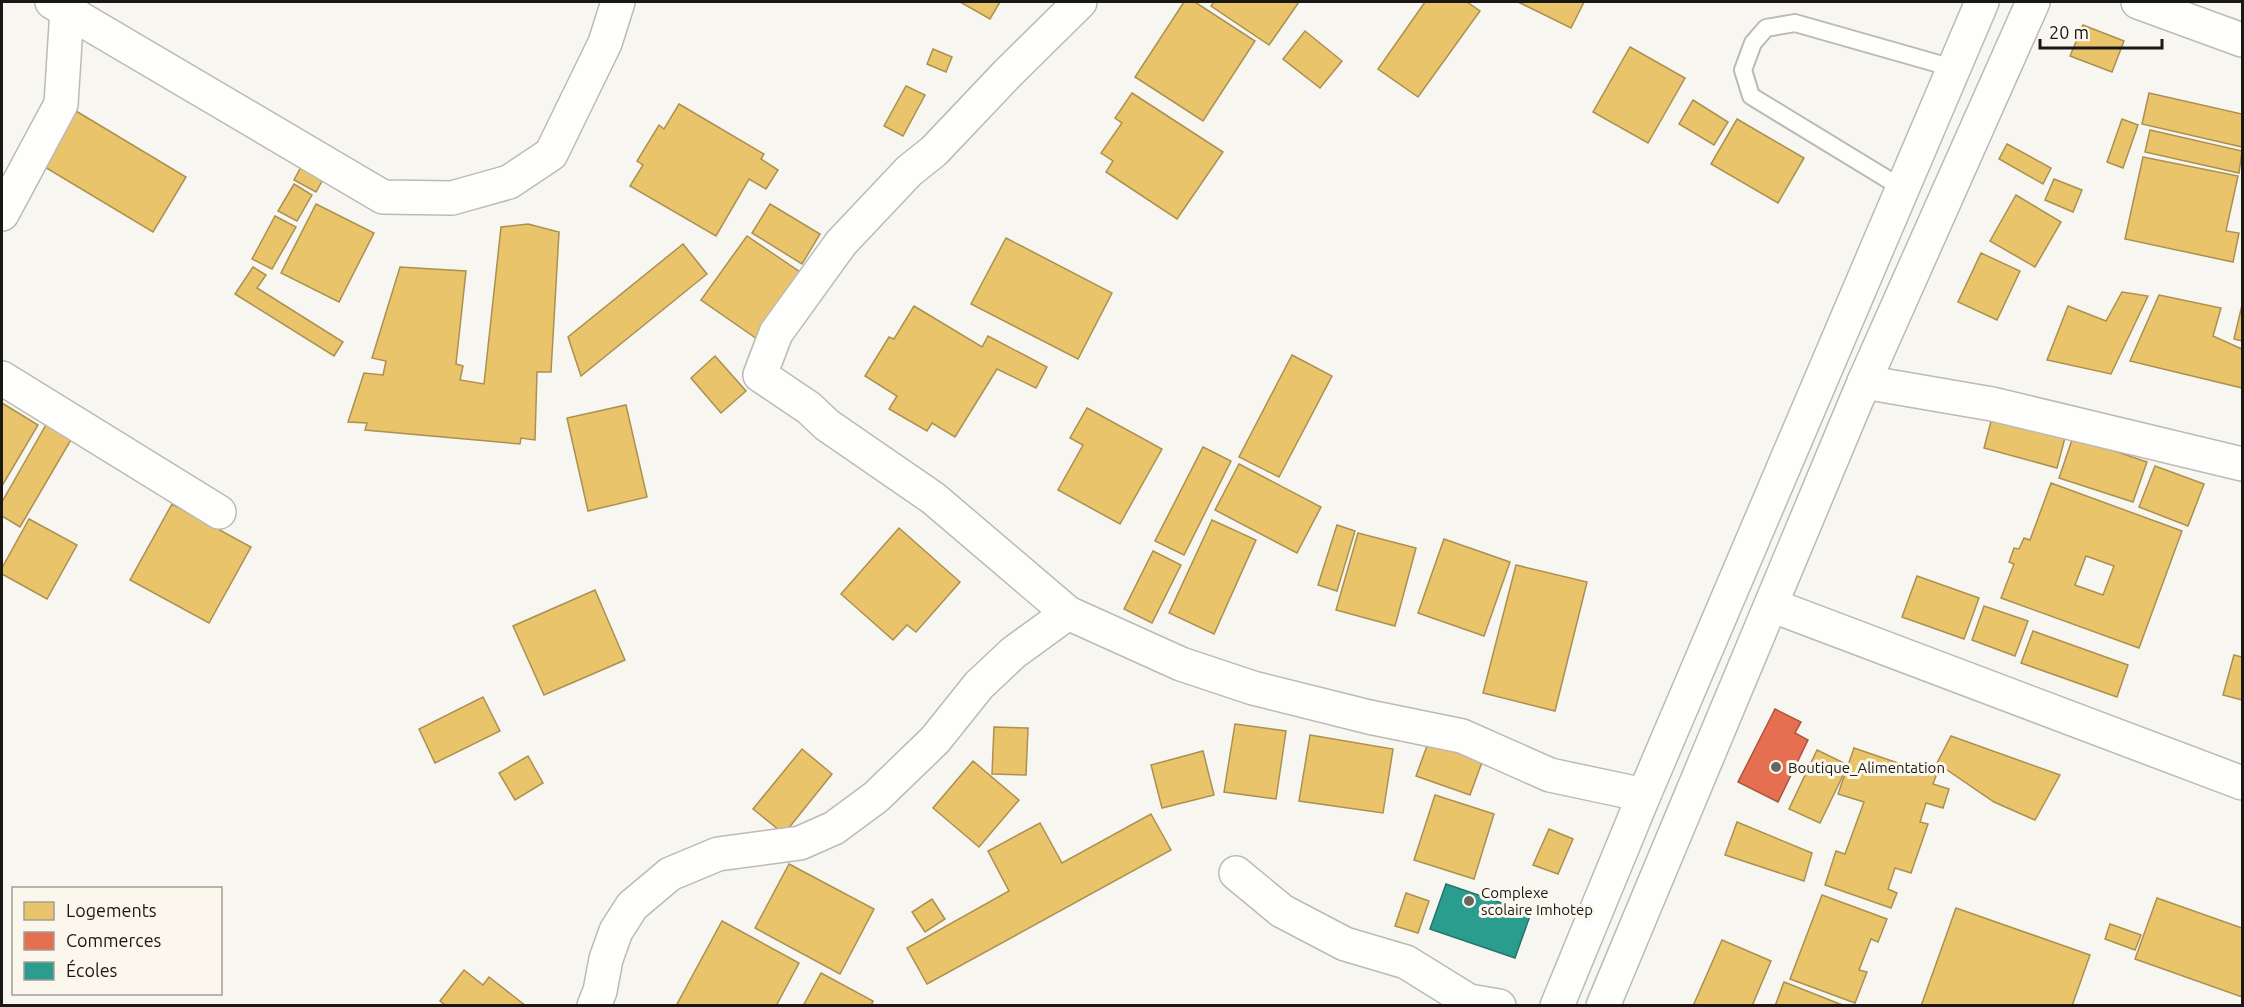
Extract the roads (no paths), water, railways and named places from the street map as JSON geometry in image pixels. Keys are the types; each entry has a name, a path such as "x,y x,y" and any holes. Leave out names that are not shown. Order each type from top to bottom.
{"street":[{"path":"63,4 383,197 452,198 509,182 551,154 604,43 618,2"},
{"path":"1080,2 934,151 909,171 841,243 776,333 760,375 809,408 826,425 933,498 1068,613 1181,664 1253,688 1369,717 1462,736 1550,775 1644,795"},
{"path":"1557,1005 1644,795 1982,2"},
{"path":"1603,1005 1864,382 2033,2"},
{"path":"2138,2 2242,40"},
{"path":"2,214 62,104 63,4"},
{"path":"2,378 219,512"},
{"path":"1864,382 1992,404 2242,464"},
{"path":"1771,605 2242,783"},
{"path":"594,1005 616,931 632,906 670,874 718,854 800,843 834,828 876,797 935,740 979,685 1013,653 1068,613"},
{"path":"1236,873 1282,911 1345,944 1406,962 1469,1002 1498,1005"}],"lane":[{"path":"1902,188 1751,96 1743,70 1753,43 1766,28 1795,22 1953,68"}],"place":[{"name":"Boutique_Alimentation","path":"1776,767"},
{"name":"Complexe scolaire Imhotep","path":"1469,901"}]}
